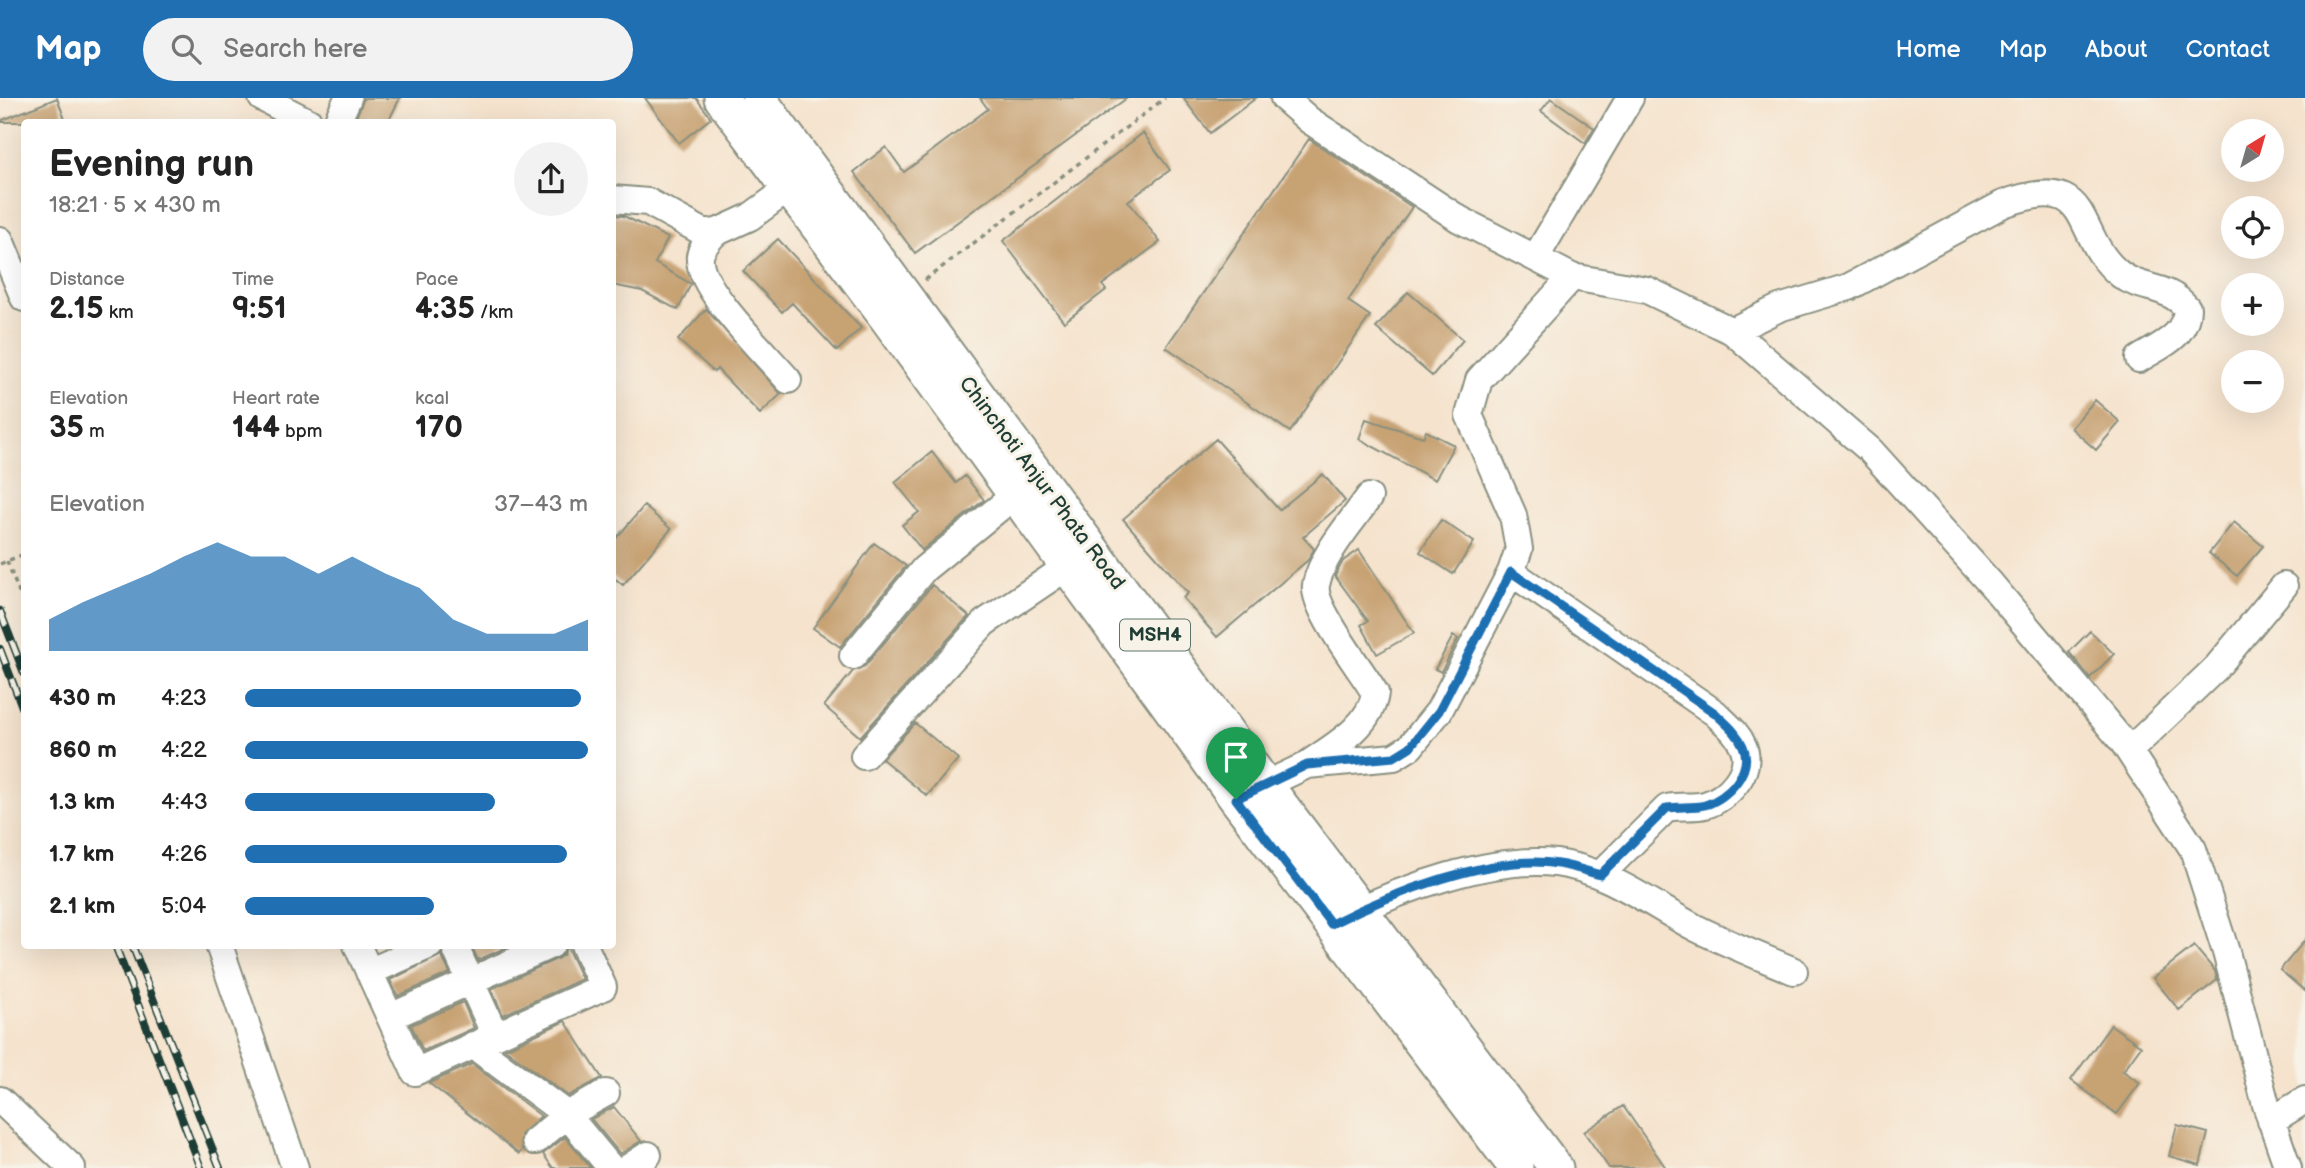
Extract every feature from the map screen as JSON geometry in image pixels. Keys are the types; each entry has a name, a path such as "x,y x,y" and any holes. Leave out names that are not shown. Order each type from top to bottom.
{"main road":[{"name":"Chinchoti Anjur Phata Road","path":"721,98 1236,799 1516,1168"},
{"name":"Chinchoti Anjur Phata Road","path":"759,98 1266,785 1556,1168"}],"street":[{"path":"262,98 303,119"},
{"path":"338,119 348,98"},
{"path":"1284,98 1309,120 1448,212 1572,277 1647,290 1732,331 1870,450 1991,584 2129,751 2193,849 2226,952 2271,1121 2288,1168"},
{"path":"1536,257 1630,98"},
{"path":"788,189 750,217 715,233 705,243 700,254 701,266 719,299 788,380"},
{"path":"1732,331 1779,308 1849,287 2003,204 2028,195 2050,194 2072,203 2085,217 2096,247 2108,264 2125,277 2177,296 2187,308 2186,324 2178,334 2139,359"},
{"path":"616,199 648,202 701,231 715,233"},
{"path":"0,240 21,291"},
{"path":"1307,765 1394,757 1410,747 1439,711 1511,572 1518,549 1517,531 1469,415 1471,399 1479,380 1572,277"},
{"path":"853,656 924,569 1015,495"},
{"path":"1236,799 1307,765 1365,720 1374,706 1375,693 1327,621 1317,597 1316,585 1328,558 1369,497"},
{"path":"864,756 984,623 1067,567"},
{"path":"1511,572 1715,713 1736,733 1745,750 1743,768 1735,785 1720,800 1702,806 1667,808 1600,875"},
{"path":"2129,751 2216,668 2284,586"},
{"path":"1331,924 1360,909 1440,880 1508,863 1557,863 1600,875 1698,929 1794,971"},
{"path":"220,949 295,1168"},
{"path":"359,949 415,1072 603,987 586,949"},
{"path":"369,972 421,949"},
{"path":"456,949 470,981 484,1040 567,1115 611,1168"},
{"path":"390,1017 542,949"},
{"path":"536,1141 567,1115 606,1093"},
{"path":"0,1100 72,1168"},
{"path":"2271,1121 2305,1100"}],"path":[{"path":"904,296 1165,98"},
{"path":"0,564 21,555"},
{"path":"7,561 21,598"}],"building":[{"path":"57,98 65,119 21,119 21,122 0,121"},
{"path":"364,98 400,98 390,119 355,119"},
{"path":"645,98 696,98 711,118 679,143"},
{"path":"980,98 1127,98 915,253 854,172 886,147 904,172 988,109"},
{"path":"1183,98 1256,98 1210,133"},
{"path":"1551,98 1594,128 1585,143 1541,111"},
{"path":"1143,133 1170,170 1128,201 1160,242 1102,285 1106,290 1064,322 1003,241"},
{"path":"1309,139 1412,207 1348,301 1370,316 1290,432 1166,347"},
{"path":"616,215 624,216 668,238 655,263 691,284 678,310 642,291 616,286"},
{"path":"778,239 861,328 837,351 792,303 782,312 743,271"},
{"path":"1408,292 1463,340 1432,376 1376,328"},
{"path":"706,309 781,394 760,414 717,369 714,372 678,340"},
{"path":"2095,400 2120,422 2096,450 2071,428"},
{"path":"1366,419 1423,437 1426,431 1454,445 1435,480 1359,439"},
{"path":"1216,439 1279,510 1323,474 1345,501 1303,537 1314,549 1308,560 1217,637 1183,598 1188,593 1123,519"},
{"path":"932,452 956,483 965,476 984,500 922,550 902,525 919,512 895,482"},
{"path":"644,506 671,529 623,585 616,579 616,538"},
{"path":"1441,520 1474,542 1453,574 1420,552"},
{"path":"2234,522 2263,546 2237,576 2209,553"},
{"path":"874,543 906,566 840,647 813,628"},
{"path":"1359,550 1414,633 1377,654 1361,625 1368,621 1335,576 1343,561"},
{"path":"932,585 969,616 860,737 824,706 853,671 865,666"},
{"path":"2090,631 2114,654 2090,678 2069,652"},
{"path":"1453,636 1458,639 1441,672 1435,669"},
{"path":"915,723 958,759 927,796 882,759"},
{"path":"2305,940 2305,991 2280,970"},
{"path":"2194,946 2215,971 2217,980 2179,1010 2153,978"},
{"path":"473,949 503,949 478,960"},
{"path":"565,949 568,949 582,979 503,1015 491,989 564,954"},
{"path":"441,955 450,973 398,996 390,980"},
{"path":"463,1002 474,1028 423,1051 411,1025"},
{"path":"565,1021 602,1078 568,1096 505,1049"},
{"path":"2111,1025 2141,1046 2123,1071 2140,1083 2117,1114 2071,1080"},
{"path":"472,1064 541,1116 521,1135 522,1150 519,1154 429,1083"},
{"path":"1623,1106 1666,1168 1609,1168 1584,1132"},
{"path":"614,1107 641,1141 620,1154 591,1119"},
{"path":"2177,1125 2208,1133 2200,1165 2169,1156"},
{"path":"565,1137 591,1168 553,1168 543,1154"}],"railway":[{"path":"0,611 21,665"},
{"path":"0,649 21,704"},
{"path":"117,949 201,1168"},
{"path":"134,949 220,1168"}],"route":[{"path":"1511,572 1715,713 1736,733 1745,750 1743,768 1735,785 1720,800 1702,806 1667,808 1600,875 1557,863 1508,863 1440,880 1360,909 1331,924 1236,799 1307,765 1394,757 1410,747 1423,735 1439,711 1511,572"}]}
